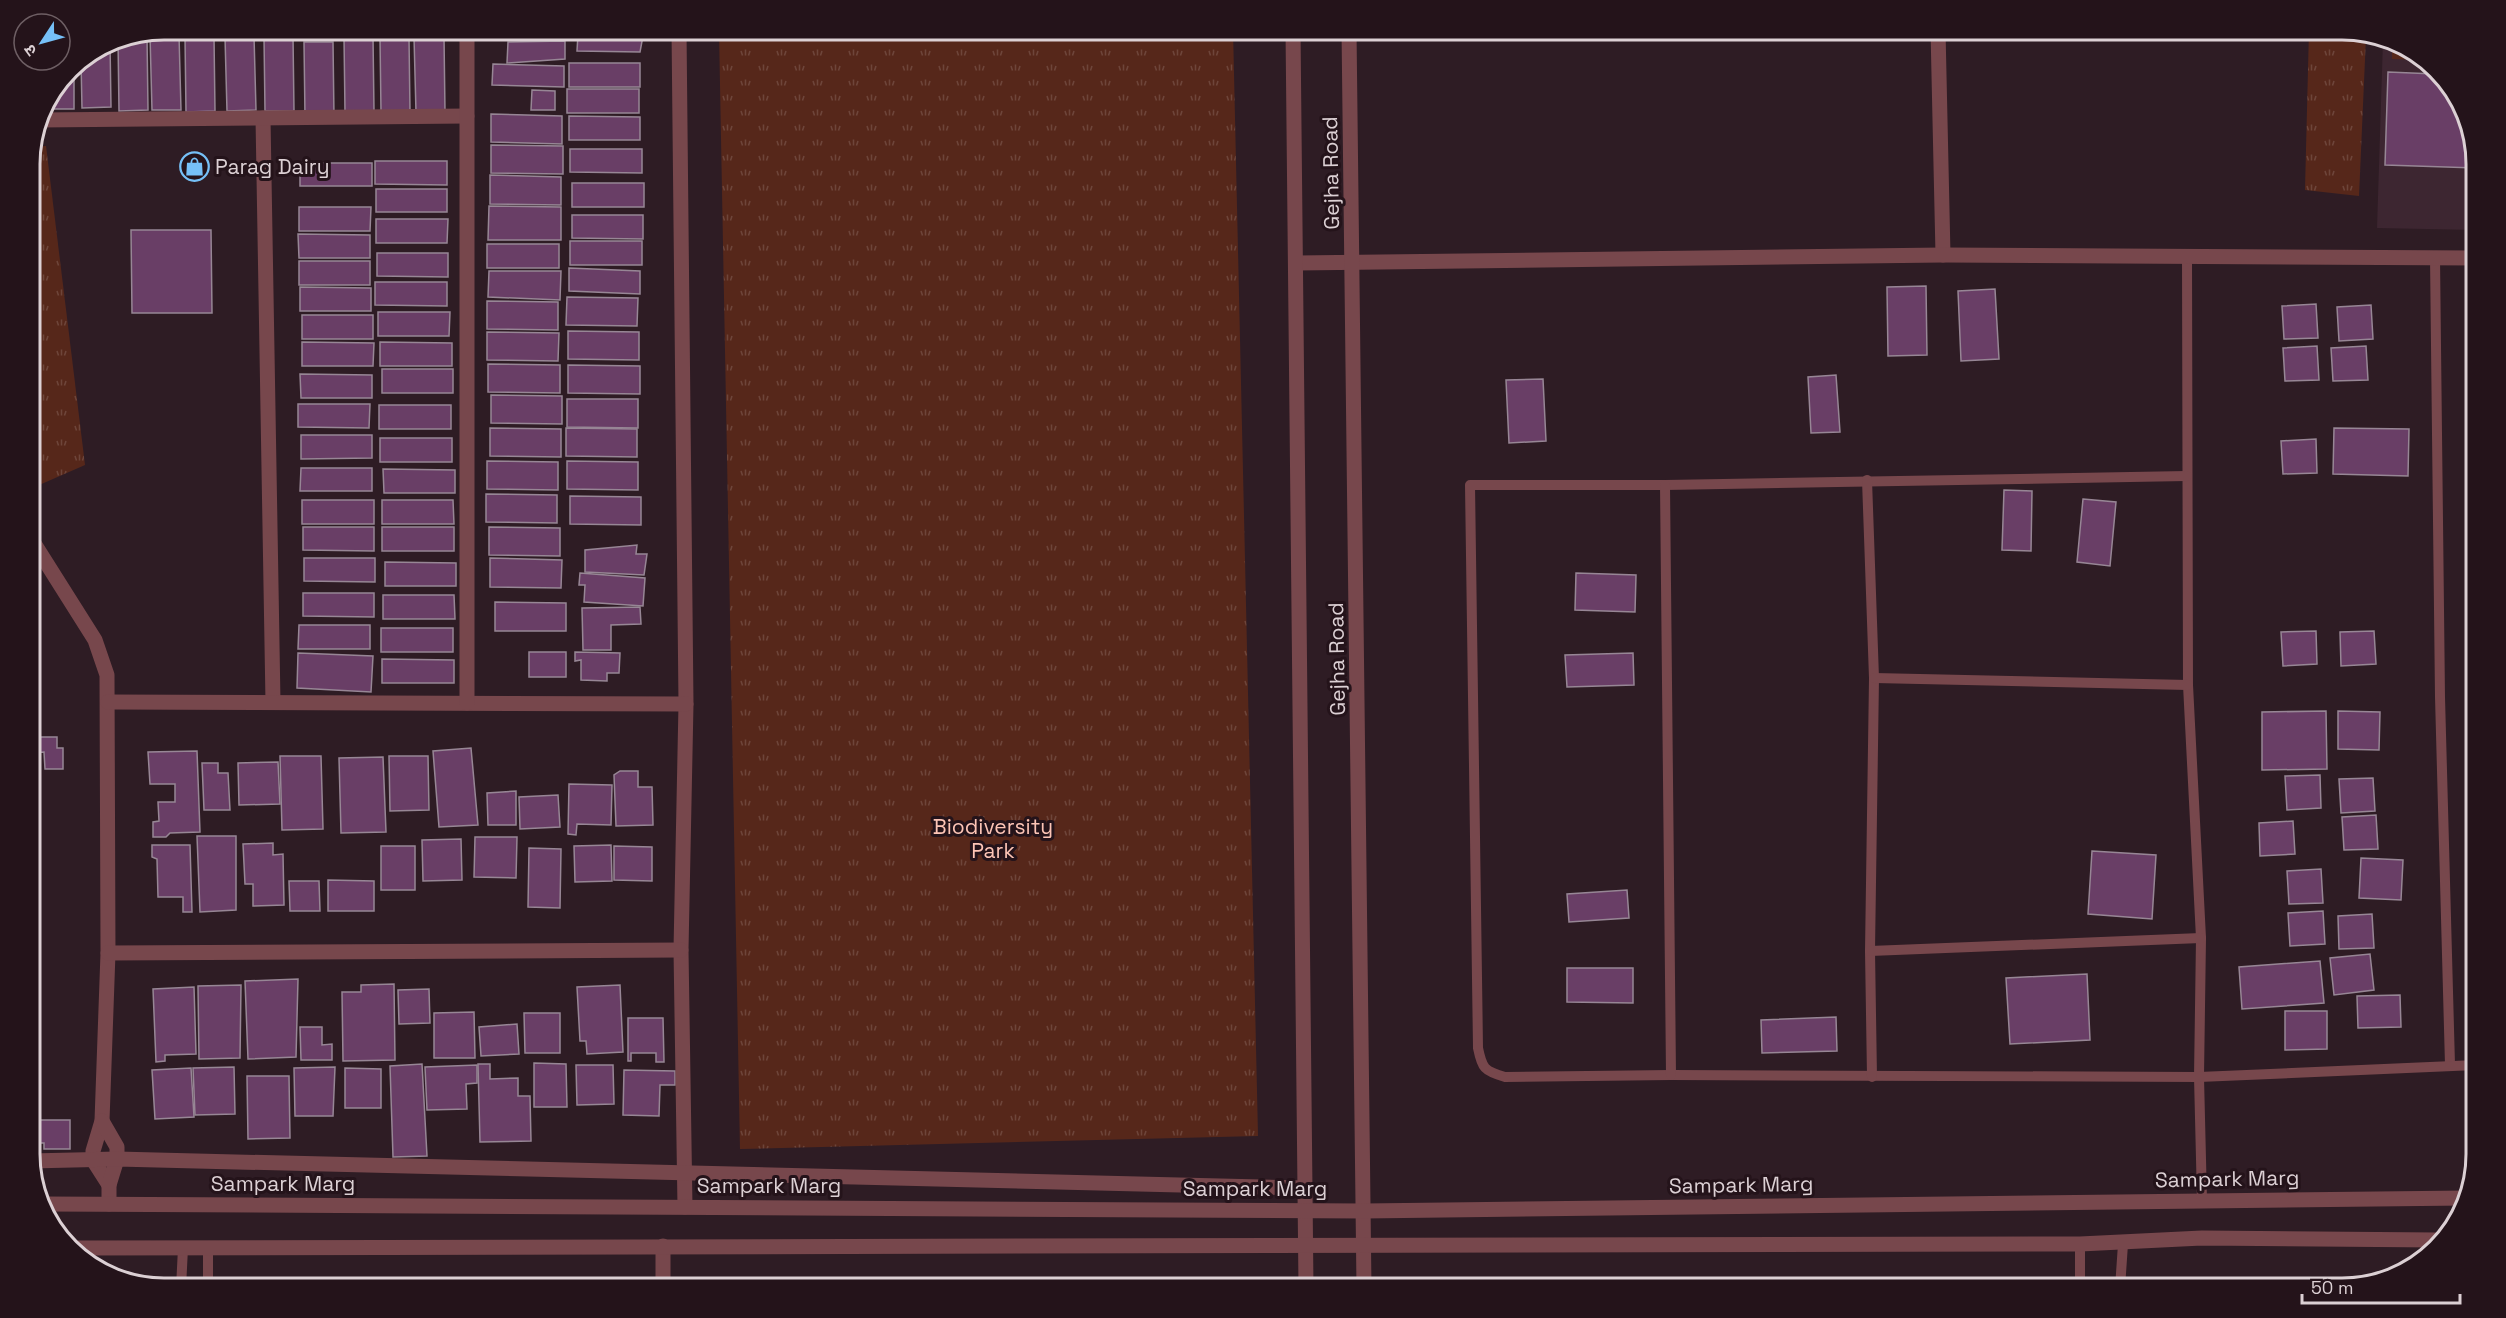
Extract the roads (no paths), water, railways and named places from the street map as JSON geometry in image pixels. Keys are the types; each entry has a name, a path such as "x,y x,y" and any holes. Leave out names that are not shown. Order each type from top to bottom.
{"street":[{"path":"467,40 467,703"},
{"path":"679,40 686,704 681,950 685,1207"},
{"name":"Gejha Road","path":"1293,40 1306,1278"},
{"name":"Gejha Road","path":"1349,40 1364,1278"},
{"path":"1938,40 1943,255"},
{"path":"49,120 467,116"},
{"path":"263,118 273,702"},
{"path":"1297,263 1943,255 2465,258"},
{"path":"41,554 95,640 105,665 108,702 108,952 102,1121 93,1151 93,1160 109,1185"},
{"path":"108,702 686,704"},
{"path":"108,952 681,950"},
{"path":"102,1121 117,1147 117,1159 109,1185 109,1204"},
{"path":"41,1161 117,1159 683,1175 1305,1188"},
{"name":"Sampark Marg","path":"51,1204 1364,1211 2457,1198"},
{"path":"84,1248 2123,1244 2202,1238 2430,1240"},
{"path":"663,1246 663,1278"}],"lane":[{"path":"2435,257 2440,697 2450,1065"},
{"path":"2187,258 2188,685 2201,938 2199,1077 2202,1200"},
{"path":"2187,476 1665,485 1470,485 1478,1048 1481,1064 1490,1073 1504,1077 1671,1075 2199,1077 2466,1065"},
{"path":"1867,480 1874,678 1870,951 1872,1077"},
{"path":"1665,485 1671,1075"},
{"path":"1874,678 2188,685"},
{"path":"1870,951 2201,938"},
{"path":"2080,1244 2080,1278"},
{"path":"2121,1278 2123,1244"},
{"path":"182,1278 183,1248"},
{"path":"208,1248 208,1278"}],"place":[{"name":"Parag Dairy","path":"194,167"}],"park label":[{"name":"Biodiversity Park","path":"993,839"}]}
